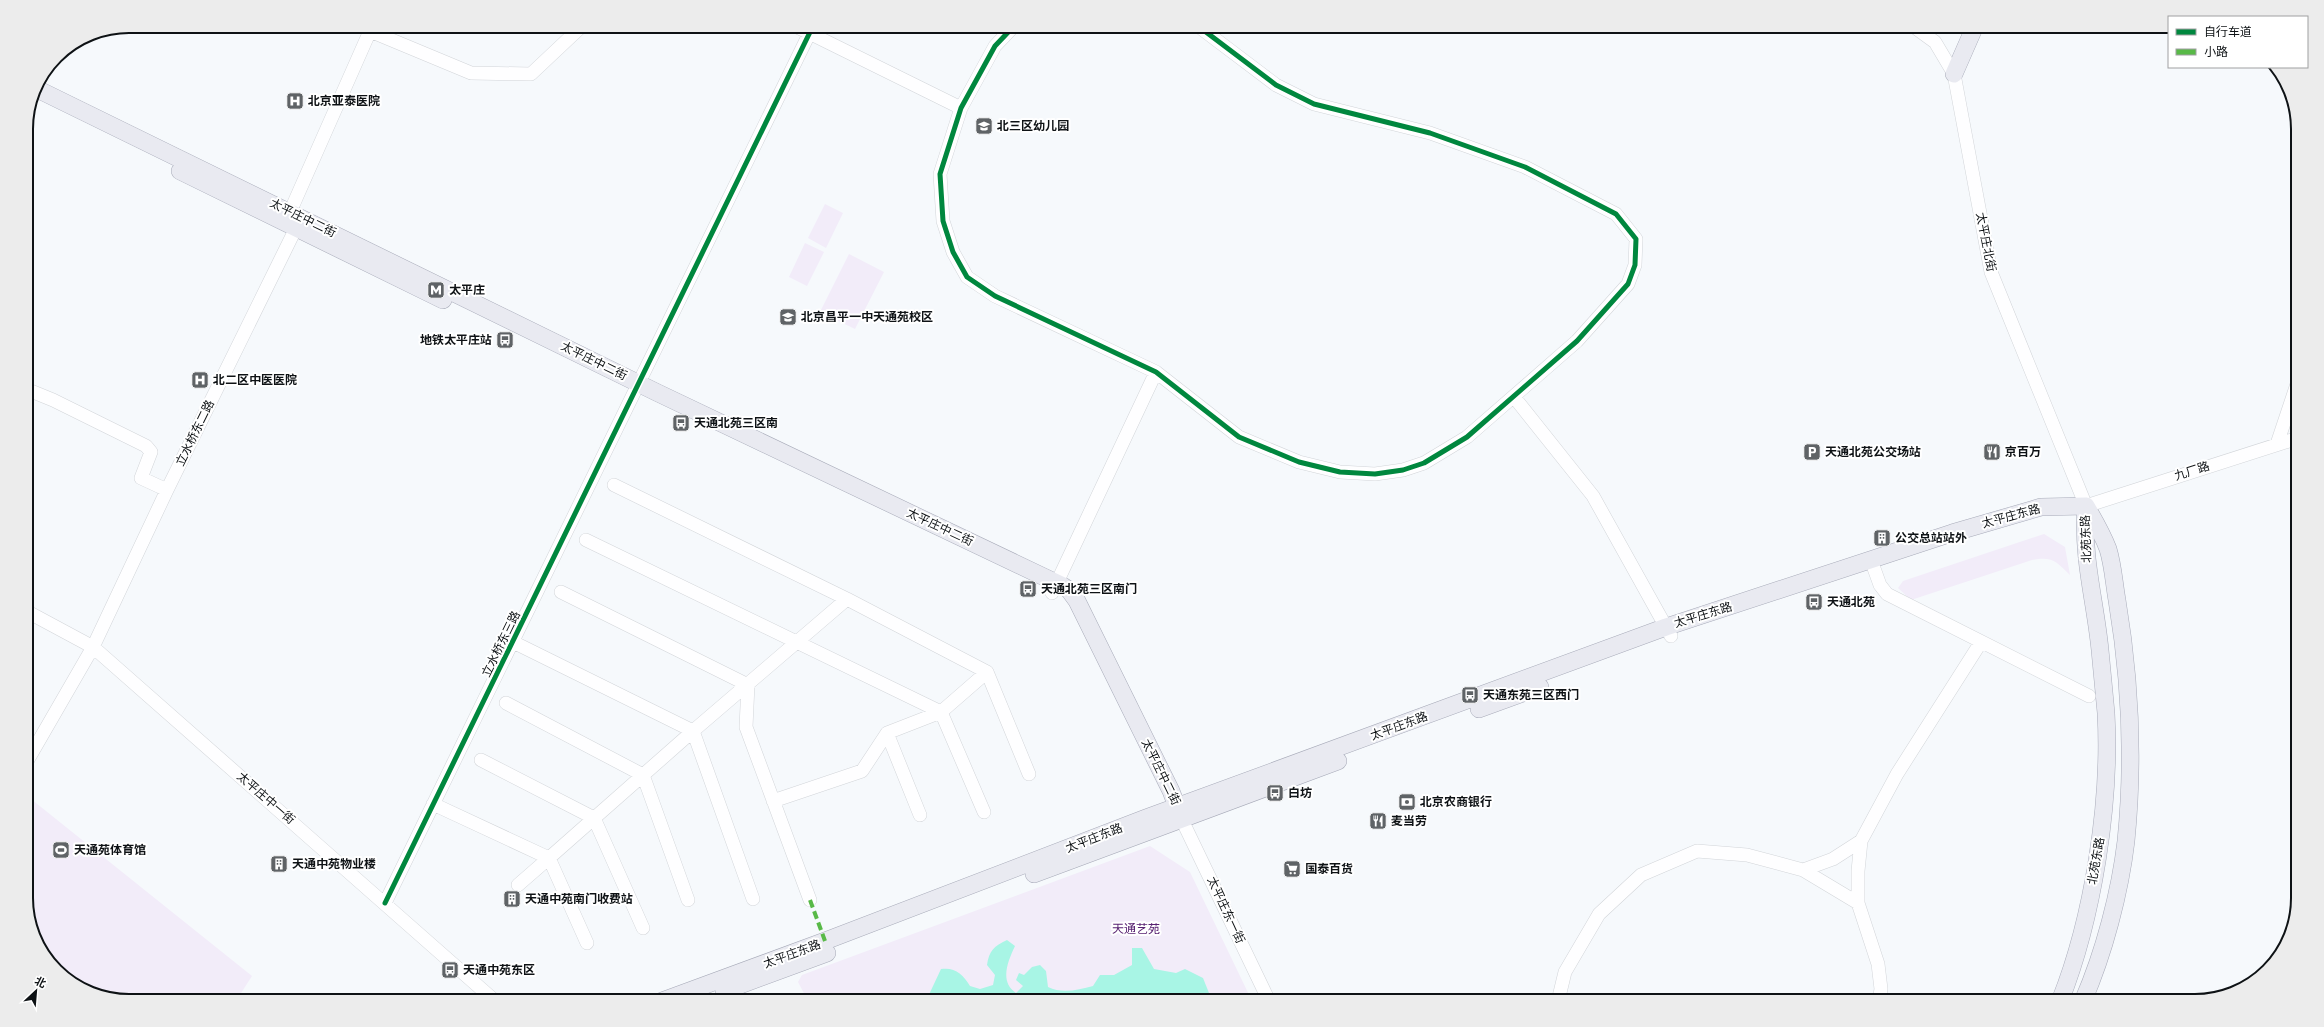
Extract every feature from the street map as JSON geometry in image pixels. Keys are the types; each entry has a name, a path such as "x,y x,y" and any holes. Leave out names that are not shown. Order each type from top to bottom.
{"main road":[{"path":"1954,74 1972,33"},
{"name":"太平庄中二街","path":"41,91 290,212 637,389"},
{"name":"太平庄中二街","path":"37,101 296,228 1054,588 1069,590 1077,601 1176,812"},
{"name":"太平庄东路","path":"681,994 1668,632 1873,565 2086,506"},
{"name":"北苑东路","path":"2062,994 2080,937 2091,889 2101,834 2105,769 2106,714 2100,647 2085,557 2084,534 2086,506"},
{"name":"北苑东路","path":"2085,994 2103,944 2117,892 2126,841 2129,770 2129,715 2125,648 2108,550 2100,529 2086,506"},
{"name":"太平庄东路","path":"714,994 785,970 1123,840 1176,812"}],"street":[{"path":"296,228 290,212 365,33"},
{"path":"376,33 471,73 531,74 575,33"},
{"name":"立水桥东三路","path":"385,903 810,33"},
{"path":"817,33 961,108"},
{"path":"1007,33 994,46 961,108 940,174 942,221 953,252 967,277 994,296 1156,372 1239,437 1299,462 1340,472 1375,474 1403,470 1424,464 1467,437 1514,397 1576,341 1628,284 1635,264 1636,239 1616,214 1525,167 1430,132 1314,104 1276,85 1207,33"},
{"name":"太平庄北街","path":"1923,33 1935,42 1954,74 1991,272 2086,506"},
{"name":"立水桥东二路","path":"33,751 93,646 167,490 296,228"},
{"path":"1054,588 1156,372"},
{"path":"33,392 53,400 146,446 151,452 141,478 167,490"},
{"path":"1514,397 1593,496 1668,632"},
{"path":"2277,444 2291,402"},
{"name":"九厂路","path":"2086,506 2291,440"},
{"path":"614,485 847,599 987,672 1029,774"},
{"path":"586,540 797,644 941,712 984,812"},
{"path":"1873,565 1880,585 1887,594 2088,696"},
{"path":"561,592 748,685"},
{"path":"518,886 693,731 797,644 847,599"},
{"name":"太平庄中一街","path":"33,615 93,646 487,994"},
{"path":"513,642 693,731 753,899"},
{"path":"1880,994 1881,988 1878,964 1858,903 1858,871 1861,841 1897,774 1981,642"},
{"path":"774,801 862,771 887,733 941,712 987,672"},
{"path":"748,685 746,727 810,900"},
{"path":"506,703 643,775 688,900"},
{"path":"887,733 920,815"},
{"path":"481,760 594,818 642,928"},
{"path":"433,804 549,858 587,942"},
{"name":"太平庄东一街","path":"1176,812 1266,994"},
{"path":"1803,870 1833,859 1861,841"},
{"path":"1560,994 1565,972 1599,914 1641,875 1697,851 1747,854 1803,870 1858,903"}],"green space":[{"path":"825,204 843,213 826,248 808,238"},
{"path":"805,243 824,252 807,286 789,277"},
{"path":"849,254 884,272 855,329 820,312"},
{"path":"2044,534 2065,547 2070,575 2057,563 2049,559 2039,559 1911,600 1898,588 1903,581"},
{"name":"天通苑体育馆","path":"33,801 252,976 240,994 129,994 110,992 92,987 66,970 49,951 38,929 35,917 33,904"},
{"name":"天通艺苑","path":"1150,846 1190,872 1249,994 804,994 798,982 802,975"}],"shaded area":[{"path":"1007,940 1015,946 1006,971 1006,977 1011,988 1016,993 1023,986 1016,980 1019,973 1024,975 1032,967 1040,965 1046,971 1048,987 1053,989 1070,991 1093,986 1100,975 1114,975 1132,965 1132,948 1142,948 1154,969 1176,973 1185,969 1203,978 1209,994 929,994 941,969 950,969 958,972 970,986 980,989 993,985 995,975 987,965 989,956 999,944"}],"marked path":[{"path":"810,900 825,941"}],"cycle path":[{"path":"385,903 810,33"},
{"path":"1007,33 995,46 961,108 940,174 943,221 953,252 967,277 995,296 1156,372 1239,437 1299,462 1340,472 1375,474 1403,470 1424,463 1467,437 1577,341 1628,284 1635,265 1636,239 1616,214 1525,167 1430,133 1314,104 1276,85 1207,33"}],"place":[{"name":"北京亚泰医院","path":"295,101"},
{"name":"北三区幼儿园","path":"984,126"},
{"name":"太平庄","path":"436,290"},
{"name":"北京昌平一中天通苑校区","path":"788,317"},
{"name":"地铁太平庄站","path":"505,340"},
{"name":"北二区中医医院","path":"200,380"},
{"name":"天通北苑三区南","path":"681,423"},
{"name":"天通北苑公交场站","path":"1812,452"},
{"name":"京百万","path":"1992,452"},
{"name":"公交总站站外","path":"1882,538"},
{"name":"天通北苑三区南门","path":"1028,589"},
{"name":"天通北苑","path":"1814,602"},
{"name":"天通东苑三区西门","path":"1470,695"},
{"name":"白坊","path":"1275,793"},
{"name":"北京农商银行","path":"1407,802"},
{"name":"麦当劳","path":"1378,821"},
{"name":"天通苑体育馆","path":"61,850"},
{"name":"天通中苑物业楼","path":"279,864"},
{"name":"国泰百货","path":"1292,869"},
{"name":"天通中苑南门收费站","path":"512,899"},
{"name":"天通中苑东区","path":"450,970"}]}
